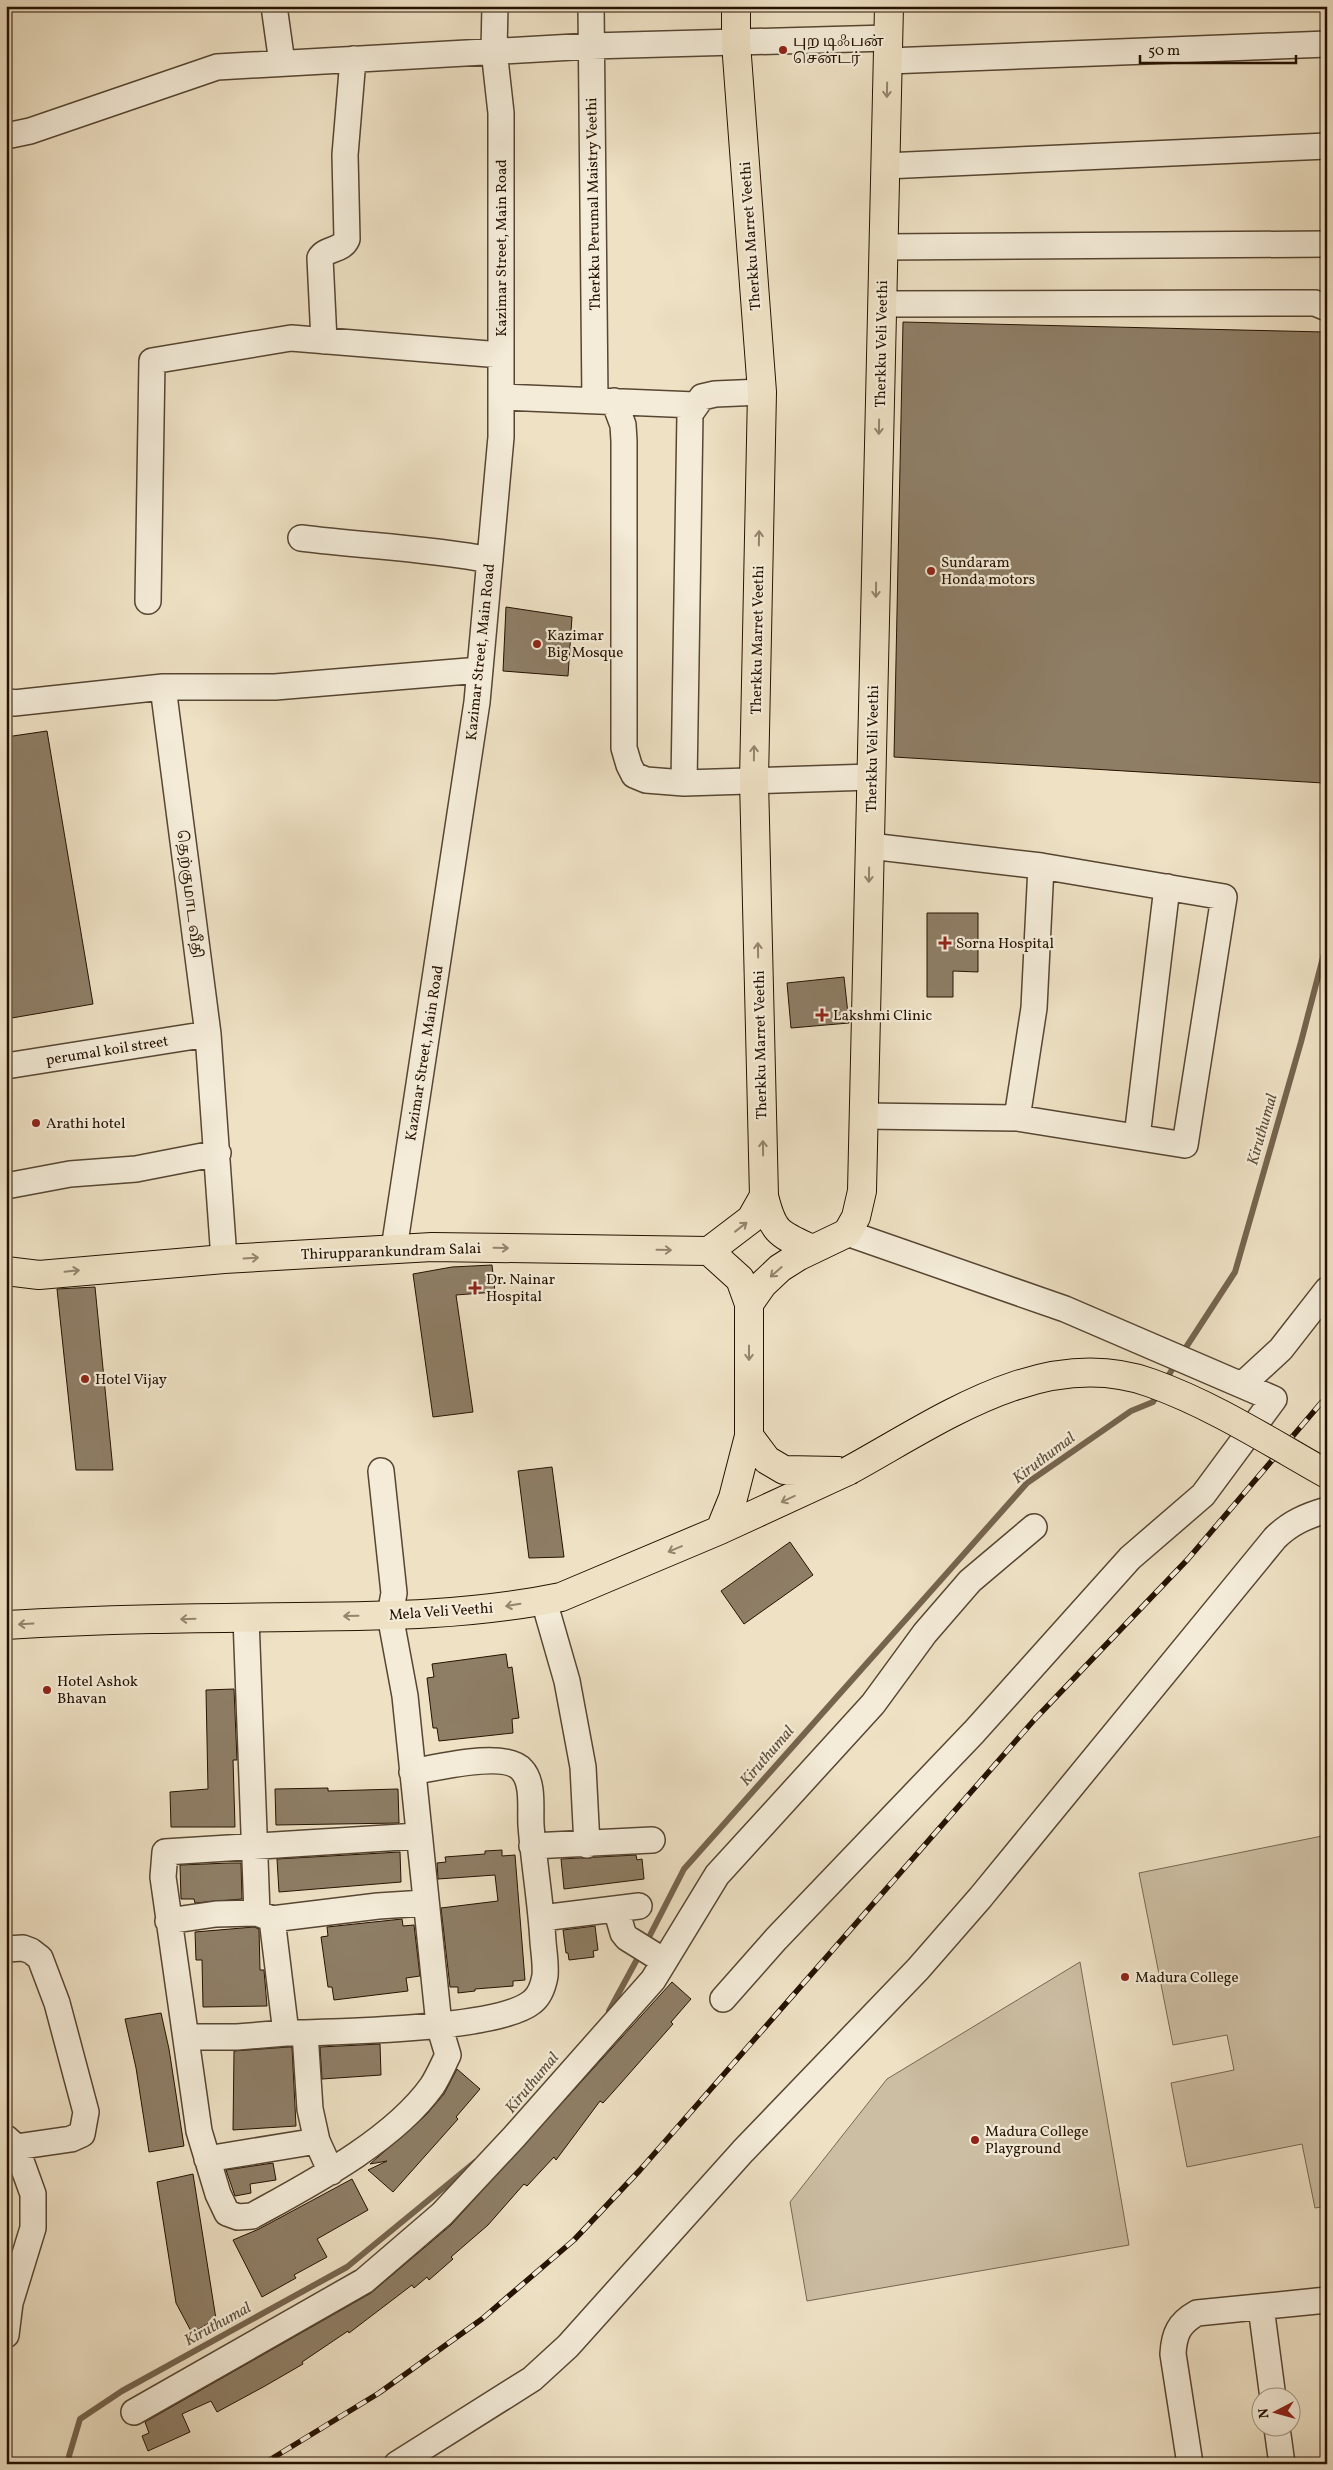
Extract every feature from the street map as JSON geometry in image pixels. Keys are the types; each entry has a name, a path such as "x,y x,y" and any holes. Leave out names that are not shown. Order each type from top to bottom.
{"main road":[{"name":"Therkku Marret Veethi","path":"736,6 736,43 762,392 754,780 764,1196 770,1222 780,1233 812,1249"},
{"name":"Therkku Veli Veethi","path":"847,1233 856,1217 862,1191 889,6"},
{"path":"720,1530 733,1498 749,1436 749,1304 740,1279 709,1251 751,1219 764,1196"},
{"path":"749,1304 763,1284 780,1268 812,1249 847,1233"},
{"name":"Thirupparankundram Salai","path":"6,1270 39,1275 224,1259 432,1247 709,1251"},
{"path":"749,1436 767,1460 784,1470 848,1471 965,1406 1026,1381 1051,1375 1116,1375 1151,1382 1208,1408 1327,1474"},
{"name":"Mela Veli Veethi","path":"6,1626 246,1618 390,1616 483,1610 544,1601 561,1597 720,1530 848,1471"}],"street":[{"path":"274,6 282,63"},
{"name":"Kazimar Street, Main Road","path":"394,1249 477,702 500,437 501,113 494,50 495,6"},
{"name":"Therkku Perumal Maistry Veethi","path":"591,6 604,401"},
{"path":"6,136 30,132 217,67 591,46 736,43 888,50 1327,44"},
{"path":"324,341 320,258 322,254 340,247 347,239 345,155 353,59"},
{"path":"885,166 1327,146"},
{"path":"884,247 1327,244"},
{"path":"882,304 1315,303 1327,308"},
{"path":"148,601 152,361 291,338 500,355"},
{"path":"684,782 690,414 695,404 702,397 715,394 762,392"},
{"path":"500,397 695,404"},
{"path":"604,401 623,424 624,748 628,765 634,775 646,780 684,782 871,777"},
{"path":"301,538 400,549 428,549 490,560"},
{"path":"6,701 14,703 163,687 275,687 480,670"},
{"name":"தெற்குமாட வீதி","path":"163,687 208,1034 218,1153 224,1259"},
{"path":"864,1116 1018,1118 1186,1146 1224,897 1041,866 870,846"},
{"path":"1018,1118 1034,1008 1041,866"},
{"path":"1137,1138 1167,887"},
{"name":"perumal koil street","path":"6,1066 208,1034"},
{"path":"6,1186 70,1174 136,1169 218,1153"},
{"path":"723,1999 776,1939 974,1732 1130,1558 1203,1495 1274,1399 1065,1309 847,1233"},
{"path":"6,1281 39,1275"},
{"path":"1242,1385 1281,1349 1327,1290"},
{"path":"381,1471 394,1593 390,1616 405,1696 439,2025 448,2055 432,2085 403,2119 331,2172 252,2216 238,2218 227,2213 218,2194 199,2131 168,1922 163,1877 165,1852 418,1836"},
{"path":"397,2464 532,2379 568,2346 743,2151 925,1962 980,1898 1275,1538 1286,1527 1304,1517 1327,1510"},
{"path":"134,2412 364,2281 442,2214 472,2184 653,1980 717,1876 873,1704 925,1633 970,1581 1034,1527"},
{"path":"544,1601 567,1681 582,1767 587,1845"},
{"path":"246,1618 255,1846 265,1916 295,2033 317,2141 331,2172"},
{"path":"186,2037 237,2037 439,2025 508,2015 531,2003 541,1992 545,1975 542,1918 532,1846 528,1781 522,1770 508,1762 492,1761 412,1772"},
{"path":"532,1846 587,1845 652,1840"},
{"path":"168,1922 216,1914 265,1916 425,1903"},
{"path":"542,1918 628,1908 623,1933 627,1938 664,1961"},
{"path":"6,1949 23,1948 40,1958 57,2003 86,2112 82,2134 71,2139 11,2142 33,2194 33,2228 10,2303 6,2335"},
{"path":"207,2160 317,2141"},
{"path":"1190,2464 1174,2354 1174,2338 1184,2320 1197,2313 1327,2300"},
{"path":"1261,2307 1272,2388"},
{"path":"1278,2438 1282,2464"}],"shaded area":[{"path":"1327,1835 1327,2206 1315,2208 1302,2144 1187,2167 1171,2083 1234,2070 1227,2035 1173,2045 1139,1873"},
{"name":"Madura College Playground","path":"1080,1962 1129,2245 807,2301 790,2202 887,2079"}],"building":[{"path":"903,322 1324,332 1323,783 894,757"},
{"name":"Kazimar Big Mosque","path":"506,607 572,617 568,676 503,671"},
{"path":"47,731 93,1004 6,1019 6,737"},
{"path":"927,913 978,913 978,972 953,971 953,997 927,997"},
{"path":"844,977 849,1023 791,1028 787,983"},
{"path":"492,1265 495,1292 456,1295 473,1412 433,1417 413,1274 452,1267"},
{"name":"Hotel Vijay","path":"95,1287 113,1470 76,1470 57,1289"},
{"path":"552,1467 564,1557 529,1558 518,1471"},
{"path":"790,1542 813,1575 744,1624 721,1591"},
{"path":"506,1654 508,1668 512,1667 519,1718 512,1719 513,1733 439,1741 437,1728 433,1728 427,1678 434,1677 432,1664"},
{"path":"234,1689 237,1760 233,1760 235,1827 171,1827 170,1792 208,1789 206,1690"},
{"path":"328,1788 328,1791 398,1789 399,1823 276,1825 275,1789"},
{"path":"502,1850 502,1856 515,1855 525,1980 513,1981 513,1986 475,1989 475,1991 458,1993 458,1987 450,1987 441,1908 498,1901 495,1875 438,1879 437,1863 446,1862 445,1857 485,1854 485,1851"},
{"path":"400,1852 401,1882 279,1892 277,1859"},
{"path":"636,1855 637,1860 642,1859 644,1879 564,1889 561,1859"},
{"path":"241,1863 242,1899 195,1903 194,1899 181,1899 180,1865"},
{"path":"402,1919 403,1926 414,1925 420,1976 406,1978 408,1991 334,2000 332,1987 328,1987 321,1937 328,1936 327,1927"},
{"path":"595,1926 598,1950 593,1951 594,1957 569,1960 568,1953 566,1953 563,1930"},
{"path":"254,1927 259,1929 260,1970 264,1970 267,2006 203,2007 202,1960 196,1960 195,1932"},
{"path":"672,1982 691,1999 671,2022 673,2024 603,2103 600,2101 556,2160 554,2157 527,2186 524,2184 488,2225 451,2257 453,2259 429,2280 427,2277 414,2288 412,2285 349,2333 348,2331 302,2362 303,2364 265,2386 217,2412 211,2401 182,2414 190,2432 148,2451 142,2436 149,2433 145,2422 371,2293 451,2225"},
{"path":"161,2013 169,2049 184,2146 149,2152 136,2068 125,2019"},
{"path":"380,2044 381,2075 322,2079 320,2047"},
{"path":"292,2047 296,2126 233,2130 234,2051"},
{"path":"457,2069 480,2089 456,2117 458,2119 393,2192 368,2170 387,2161 370,2164 426,2115 444,2094"},
{"path":"273,2163 276,2180 250,2184 251,2193 235,2196 226,2170"},
{"path":"193,2174 216,2319 192,2333 176,2303 157,2182"},
{"path":"352,2179 368,2210 317,2239 327,2257 294,2275 296,2278 262,2297 233,2240 259,2229"}],"waterway":[{"name":"Kiruthumal","path":"1181,1355 1235,1272 1301,1042 1327,942"},
{"name":"Kiruthumal","path":"1164,1383 1176,1363"},
{"name":"Kiruthumal","path":"646,1943 684,1869 1027,1483 1131,1411 1153,1402 1158,1393"},
{"name":"Kiruthumal","path":"609,2011 641,1952"},
{"name":"Kiruthumal","path":"70,2464 69,2456 80,2419 122,2391 347,2267 475,2162"}],"railway":[{"path":"263,2464 379,2393 482,2319 574,2240 640,2170 1035,1719 1188,1559 1327,1396"}],"place":[{"name":"புற டிஃபன் சென்டர்","path":"783,50"},
{"name":"Sundaram Honda motors","path":"931,571"},
{"name":"Kazimar Big Mosque","path":"537,644"},
{"name":"Sorna Hospital","path":"945,943"},
{"name":"Lakshmi Clinic","path":"822,1015"},
{"name":"Arathi hotel","path":"36,1123"},
{"name":"Dr. Nainar Hospital","path":"475,1288"},
{"name":"Hotel Vijay","path":"85,1379"},
{"name":"Hotel Ashok Bhavan","path":"47,1690"},
{"name":"Madura College","path":"1125,1977"},
{"name":"Madura College Playground","path":"975,2140"}]}
